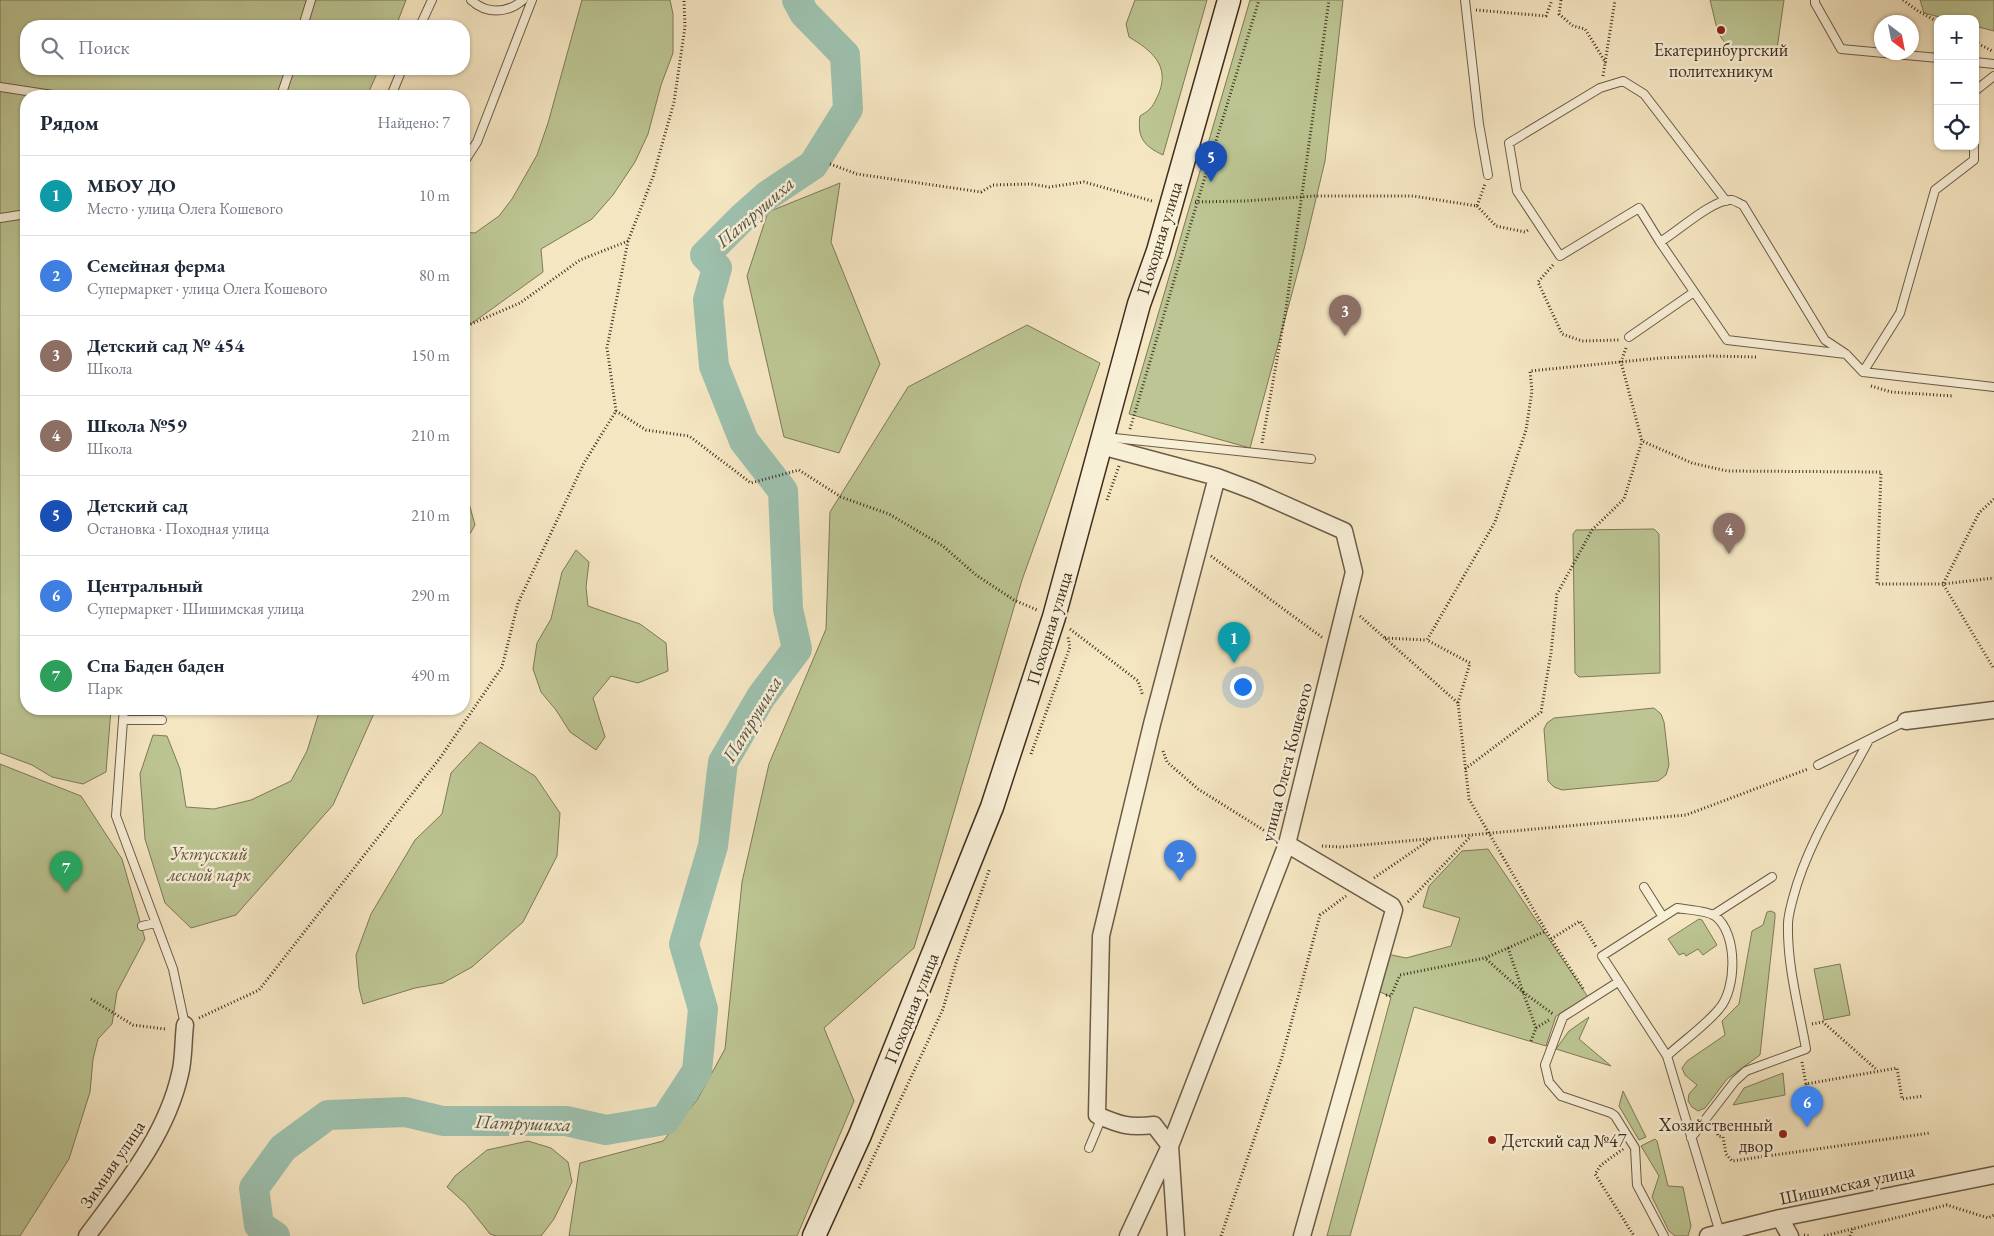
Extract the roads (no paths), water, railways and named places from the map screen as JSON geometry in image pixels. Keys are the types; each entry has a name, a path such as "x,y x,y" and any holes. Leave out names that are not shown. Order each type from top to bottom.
{"main road":[{"name":"Походная улица","path":"814,1236 860,1135 992,806 1054,617 1139,304 1158,251 1229,0"}],"street":[{"name":"улица Олега Кошевого","path":"1102,442 1254,490 1344,531 1354,572 1287,844 1170,1146 1128,1236"},
{"path":"1176,1236 1170,1146 1154,1126 1133,1128 1097,1115 1101,936 1152,724 1217,477"},
{"path":"1906,721 1994,710"},
{"path":"1287,844 1392,906 1394,910 1302,1236"},
{"name":"Зимняя улица","path":"87,1236 139,1166 163,1122 180,1074 185,1025"},
{"name":"Шишимская улица","path":"1714,1234 1780,1218 1994,1174"},
{"path":"1780,1218 1790,1236"}],"lane":[{"path":"305,20 311,0"},
{"path":"423,20 432,0"},
{"path":"471,0 486,11 504,11 523,0"},
{"path":"470,153 477,142 532,0"},
{"path":"1464,0 1479,124 1488,175"},
{"path":"1814,0 1841,49 1934,58"},
{"path":"1979,62 1994,64"},
{"path":"283,90 288,75"},
{"path":"393,90 400,75"},
{"path":"1979,88 1994,76"},
{"path":"1726,201 1644,94 1623,81 1600,88 1509,143 1517,191 1560,256 1640,208 1660,242 1726,340 1846,354"},
{"path":"0,87 20,91"},
{"path":"1863,372 1900,313 1935,190 1974,160 1974,150"},
{"path":"1660,242 1714,206 1734,200 1743,205 1825,340 1846,354 1863,372 1994,387"},
{"path":"0,218 20,215"},
{"path":"1629,337 1694,292"},
{"path":"1102,442 1260,453 1311,459"},
{"path":"123,715 116,816 173,969 185,1025"},
{"path":"122,720 162,720"},
{"path":"1818,765 1906,721"},
{"path":"1691,1138 1735,1081 1746,1071 1806,1048 1790,956 1788,922 1797,885 1811,849 1829,811 1868,740"},
{"path":"1713,915 1772,877"},
{"path":"1644,886 1663,916"},
{"path":"1667,1056 1720,1009 1729,990 1732,958 1731,940 1722,922 1713,915 1677,908 1602,956 1667,1056 1691,1138 1714,1234"},
{"path":"142,926 155,923"},
{"path":"1618,982 1563,1017 1545,1065 1546,1074 1549,1082 1561,1096 1613,1114 1635,1150 1637,1186 1664,1236"},
{"path":"1089,1148 1098,1124 1097,1115"}],"waterway":[{"name":"Патрушиха","path":"275,1236 259,1225 254,1188 283,1148 328,1115 405,1112 443,1121 566,1121 606,1130 665,1120 697,1071 703,1009 684,944 713,846 723,762 761,697 797,649 788,609 783,491 744,441 714,366 708,300 717,268 705,255 768,195 813,165 848,109 845,55 804,13 797,0"}],"place":[{"name":"Екатеринбургский политехникум","path":"1721,30"},
{"name":"Детский сад","path":"1211,182"},
{"name":"Детский сад № 454","path":"1345,336"},
{"name":"Школа №59","path":"1729,554"},
{"name":"МБОУ ДО","path":"1234,663"},
{"name":"Семейная ферма","path":"1180,881"},
{"name":"Спа Баден баден","path":"66,892"},
{"name":"Центральный","path":"1807,1127"},
{"name":"Хозяйственный двор","path":"1783,1134"},
{"name":"Детский сад №47","path":"1492,1140"}],"park label":[{"name":"Уктусский лесной парк","path":"209,863"}]}
